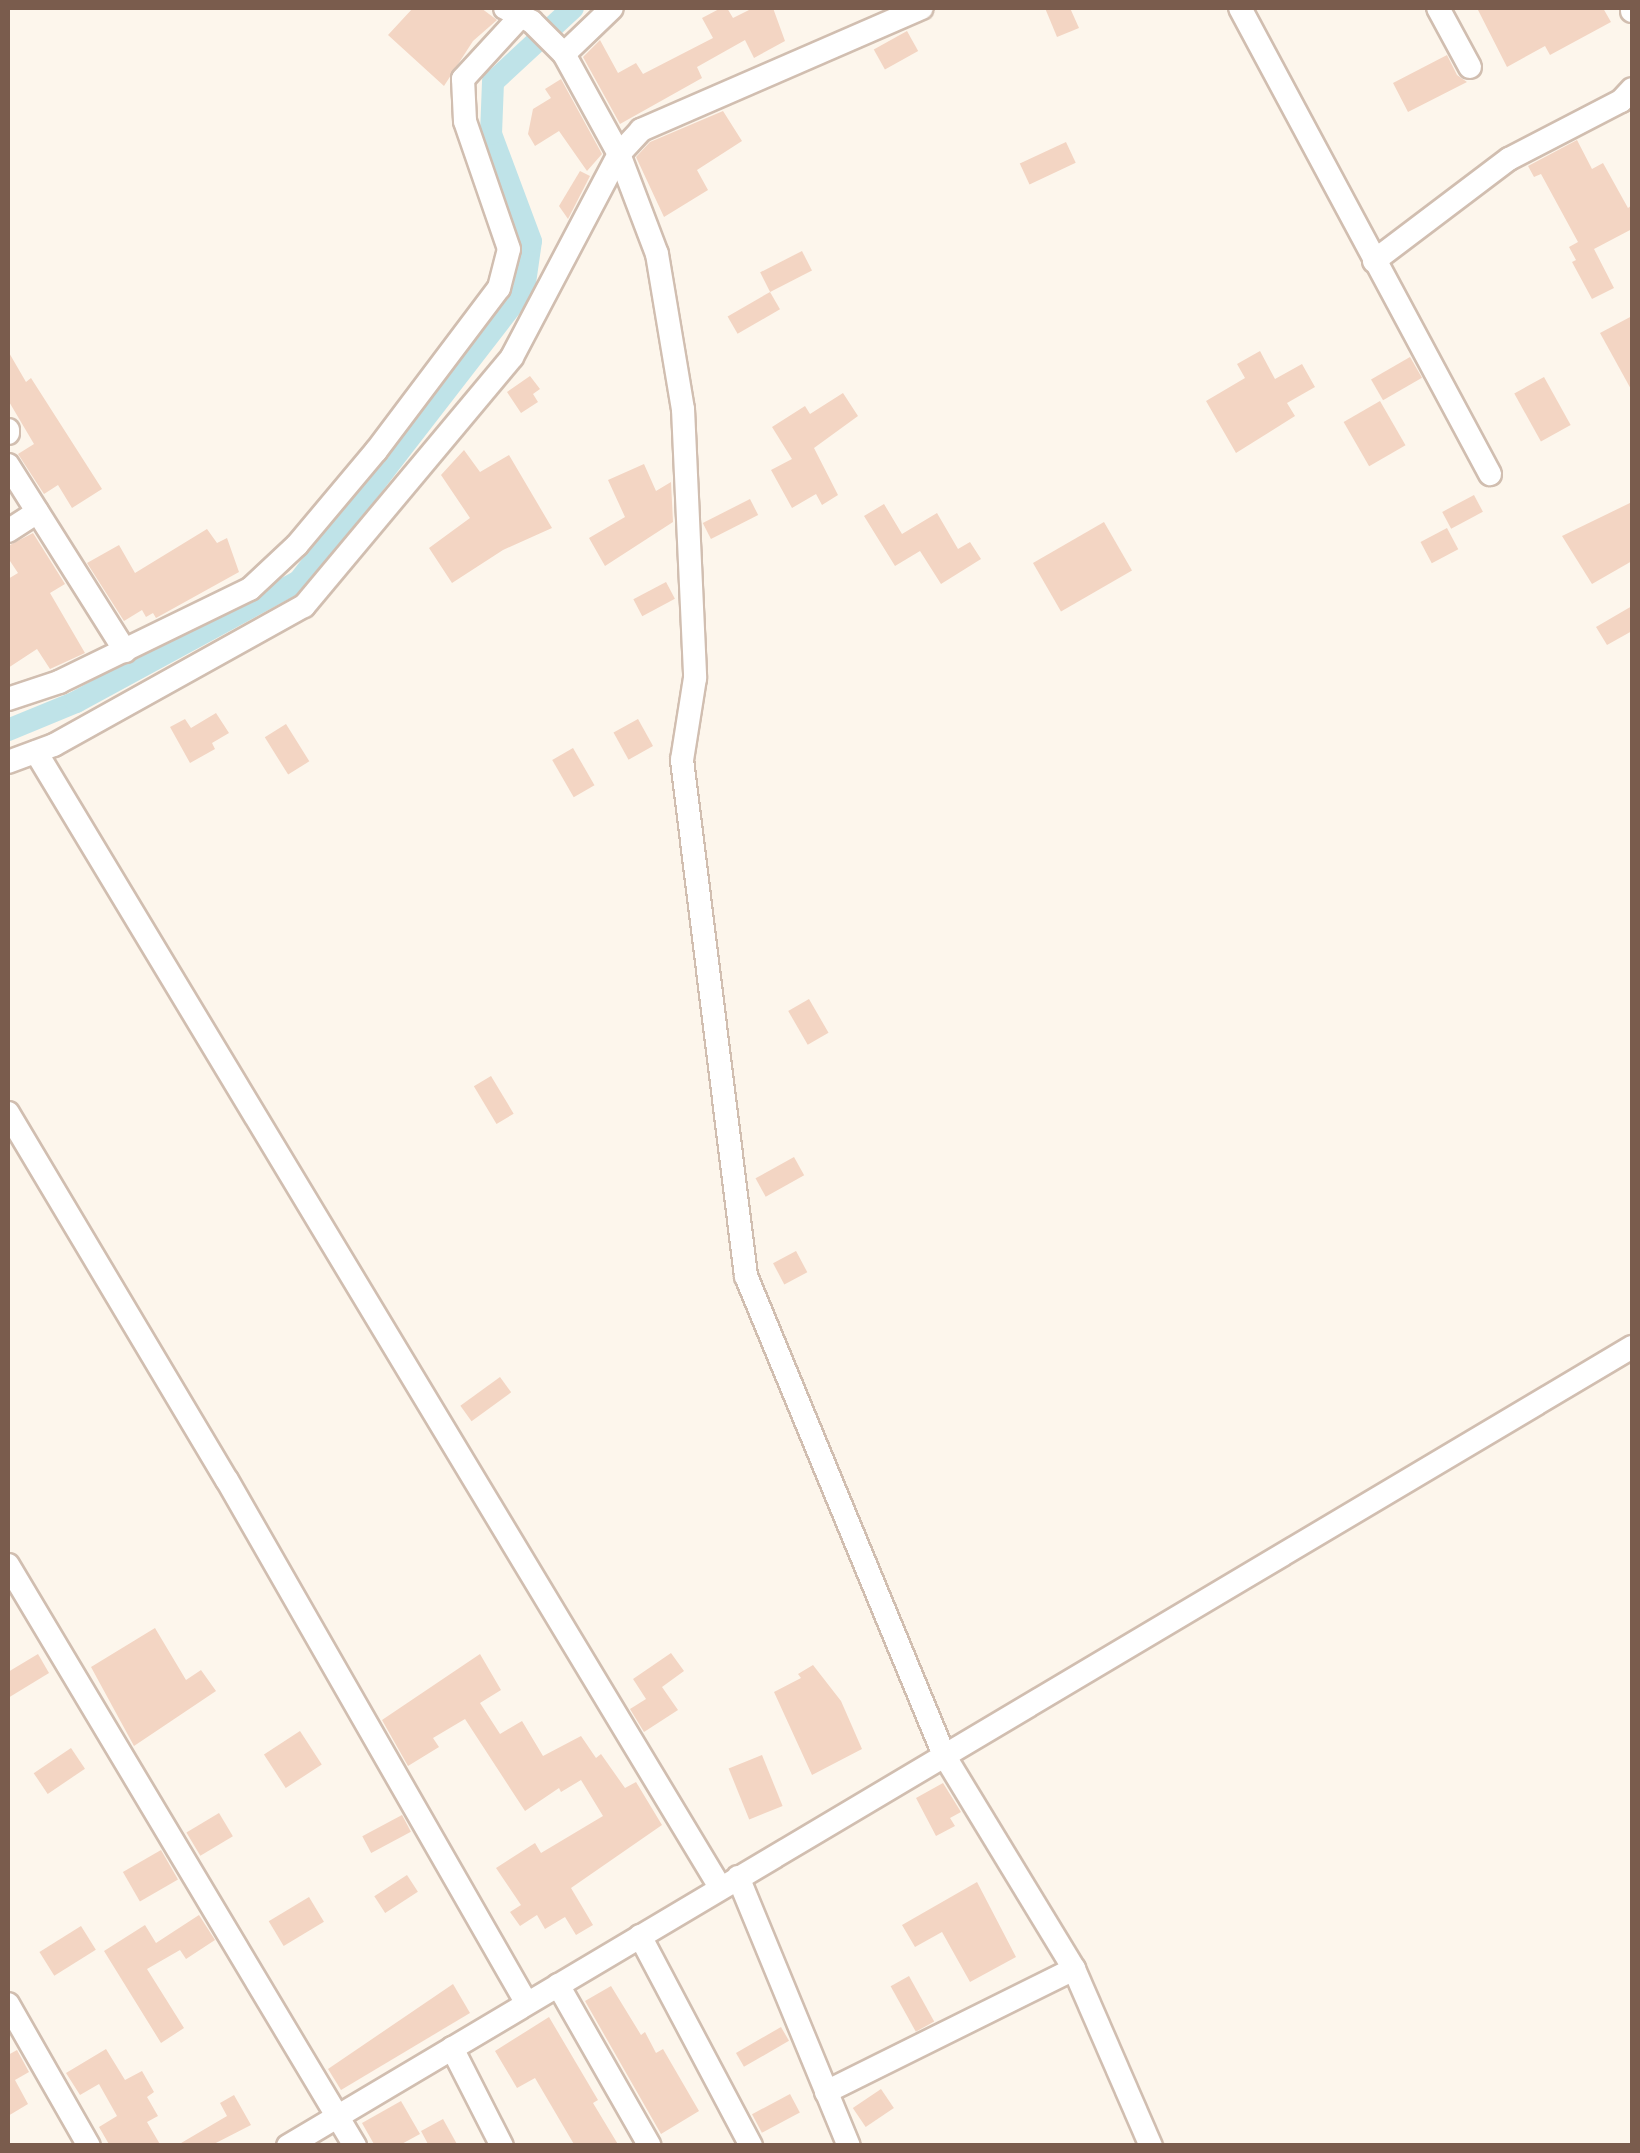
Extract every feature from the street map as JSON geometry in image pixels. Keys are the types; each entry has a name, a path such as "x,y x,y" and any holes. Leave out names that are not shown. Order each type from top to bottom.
{"street":[{"path":"564,54 612,8"},
{"path":"8,762 36,752 304,606 512,357 619,154 641,130 922,8"},
{"path":"1240,8 1490,474"},
{"path":"1438,8 1470,67"},
{"path":"8,699 59,682 250,590 297,545 376,452 498,288 509,250 465,121 463,79 525,15 564,54 619,154 656,254 683,409 695,678 682,760 746,1276 944,1755 1074,1969 1152,2146"},
{"path":"1374,260 1509,159 1627,95 1632,123"},
{"path":"8,466 125,652"},
{"path":"8,530 37,512"},
{"path":"36,752 729,1882 848,2146"},
{"path":"8,1113 227,1480 526,2002"},
{"path":"288,2146 1632,1347"},
{"path":"8,1566 354,2146"},
{"path":"640,1936 750,2146"},
{"path":"826,2092 1074,1969"},
{"path":"558,1984 650,2146"},
{"path":"8,2004 89,2146"},
{"path":"452,2048 502,2146"}],"building":[{"path":"413,8 481,8 497,20 473,41 444,86 388,35"},
{"path":"727,8 733,18 753,8 773,8 785,41 754,58 745,40 697,67 702,78 620,124 583,57 600,40 618,73 636,63 643,74 713,38 702,18"},
{"path":"1045,8 1070,8 1079,28 1057,37"},
{"path":"1477,8 1603,8 1611,22 1550,55 1545,46 1507,67"},
{"path":"907,31 918,51 885,70 874,49"},
{"path":"1447,55 1457,75 1467,82 1408,112 1393,83"},
{"path":"561,79 602,154 587,171 559,131 535,146 528,134 533,109 551,98 545,89"},
{"path":"723,111 742,141 697,170 708,190 664,217 636,157 650,142"},
{"path":"1577,140 1592,169 1603,163 1628,208 1632,205 1632,229 1594,249 1614,288 1592,299 1572,262 1576,260 1569,247 1578,242 1541,174 1534,177 1528,166"},
{"path":"1066,142 1076,163 1029,184 1020,164"},
{"path":"580,171 590,176 568,219 559,206"},
{"path":"802,251 812,271 770,292 760,272"},
{"path":"770,292 780,309 738,334 728,316"},
{"path":"1632,316 1632,391 1600,333"},
{"path":"8,351 26,382 31,378 102,489 72,508 58,485 44,494 18,454 34,444 8,400"},
{"path":"1260,351 1275,379 1302,364 1315,387 1287,403 1295,416 1236,453 1206,401 1245,378 1237,364"},
{"path":"1410,357 1422,378 1383,400 1371,380"},
{"path":"530,376 540,389 533,394 538,402 521,413 507,392"},
{"path":"1544,377 1571,425 1541,442 1514,393"},
{"path":"843,393 858,416 814,448 838,495 822,505 816,494 792,508 771,470 792,459 772,427 805,406 810,414"},
{"path":"1380,401 1406,445 1369,466 1344,422"},
{"path":"464,450 480,472 509,455 552,528 503,550 452,583 429,548 470,518 441,475"},
{"path":"644,464 656,491 671,482 673,522 605,566 589,538 625,517 608,480"},
{"path":"1474,495 1483,512 1451,529 1442,512"},
{"path":"750,499 758,515 711,539 703,523"},
{"path":"1632,502 1632,561 1592,584 1562,536"},
{"path":"884,504 902,534 937,513 958,549 970,542 981,559 941,584 920,551 895,566 864,516"},
{"path":"1104,522 1132,570 1061,611 1033,563"},
{"path":"1447,528 1458,549 1432,563 1421,542"},
{"path":"207,529 217,543 227,538 239,572 156,618 153,613 146,617 142,610 124,621 87,563 119,545 135,573"},
{"path":"33,533 65,584 50,593 85,653 50,669 37,649 8,668 8,579 18,573 8,558 8,546"},
{"path":"666,582 675,599 642,616 633,599"},
{"path":"1632,606 1632,631 1607,645 1596,627"},
{"path":"216,713 229,733 212,743 215,749 190,763 170,727 185,719 191,728"},
{"path":"638,719 653,746 629,760 614,733"},
{"path":"286,724 309,761 288,775 265,737"},
{"path":"573,748 594,785 574,797 552,760"},
{"path":"809,999 828,1033 808,1045 788,1011"},
{"path":"491,1076 514,1114 497,1124 474,1086"},
{"path":"794,1157 804,1175 766,1197 756,1178"},
{"path":"796,1251 807,1272 784,1284 773,1263"},
{"path":"500,1377 511,1392 472,1421 460,1406"},
{"path":"155,1628 186,1680 201,1670 216,1691 134,1746 91,1667"},
{"path":"671,1653 684,1671 662,1687 678,1710 644,1732 630,1709 646,1699 633,1679"},
{"path":"38,1654 49,1673 8,1698 8,1672"},
{"path":"480,1654 501,1690 480,1703 500,1734 522,1721 543,1756 581,1736 596,1758 601,1754 625,1788 636,1782 662,1825 571,1888 593,1925 576,1935 565,1917 545,1929 537,1915 520,1926 510,1912 521,1905 496,1868 535,1843 541,1853 603,1816 581,1780 561,1792 559,1788 525,1811 465,1719 433,1738 439,1747 408,1766 382,1720"},
{"path":"813,1665 841,1701 862,1749 812,1775 774,1692 801,1678 798,1674"},
{"path":"300,1731 322,1765 286,1788 264,1754"},
{"path":"71,1748 85,1769 48,1794 34,1773"},
{"path":"762,1755 783,1806 749,1819 729,1768"},
{"path":"943,1783 961,1812 950,1818 955,1826 936,1836 916,1798"},
{"path":"219,1813 233,1836 200,1856 186,1833"},
{"path":"402,1815 411,1832 371,1853 362,1836"},
{"path":"161,1850 178,1879 140,1901 123,1872"},
{"path":"407,1875 418,1892 385,1913 374,1896"},
{"path":"977,1882 1016,1957 970,1982 942,1932 915,1947 902,1925"},
{"path":"309,1897 324,1922 284,1946 269,1921"},
{"path":"199,1915 215,1940 186,1959 180,1950 147,1969 184,2028 161,2043 104,1951 145,1925 156,1943"},
{"path":"81,1926 96,1950 54,1976 39,1952"},
{"path":"909,1976 934,2021 916,2032 891,1986"},
{"path":"453,1984 470,2013 341,2090 328,2069"},
{"path":"611,1986 641,2035 645,2032 656,2053 663,2049 699,2111 661,2134 585,2001"},
{"path":"549,2017 598,2100 593,2103 619,2146 575,2146 535,2078 517,2088 495,2051"},
{"path":"781,2027 789,2041 744,2067 736,2053"},
{"path":"106,2049 125,2080 142,2071 154,2092 147,2097 158,2116 147,2122 161,2146 110,2146 99,2127 117,2116 99,2084 80,2095 66,2073"},
{"path":"17,2050 29,2072 15,2080 28,2104 8,2116 8,2055"},
{"path":"881,2089 894,2108 866,2127 853,2108"},
{"path":"790,2094 800,2113 762,2133 752,2114"},
{"path":"234,2095 251,2125 210,2146 176,2146 227,2116 220,2103"},
{"path":"401,2101 420,2134 398,2146 375,2146 362,2123"},
{"path":"443,2119 458,2146 429,2146 421,2131"}],"waterway":[{"path":"8,730 76,702 299,581 524,290 531,241 491,134 493,82 573,8"}]}
